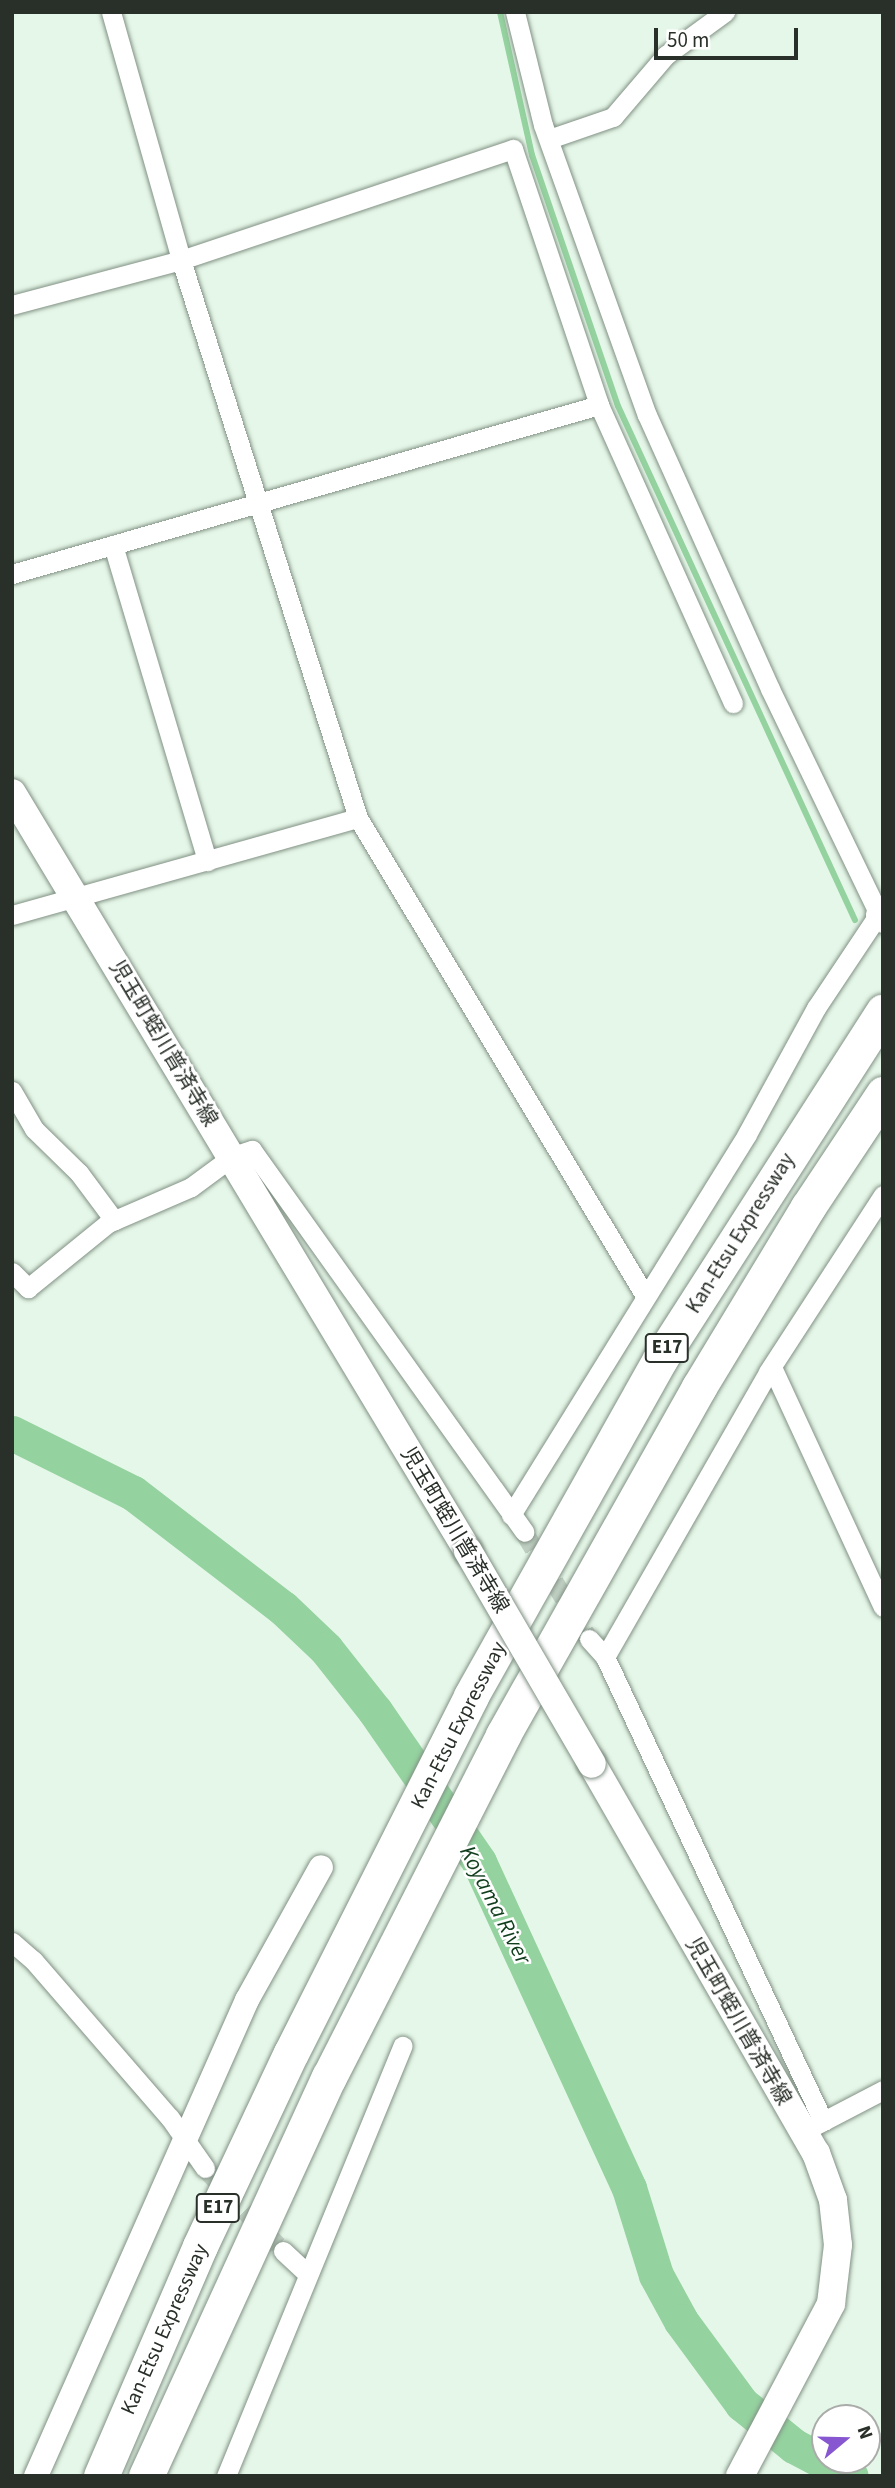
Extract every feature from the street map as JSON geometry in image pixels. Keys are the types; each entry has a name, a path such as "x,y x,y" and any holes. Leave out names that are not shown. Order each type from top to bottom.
{"highway":[{"name":"Kan-Etsu Expressway","path":"101,2476 200,2246 471,1696 660,1359 883,1011"},
{"name":"Kan-Etsu Expressway","path":"146,2476 374,1986 503,1735 699,1387 808,1207 883,1094"}],"main road":[{"name":"児玉町蛭川普済寺線","path":"12,793 233,1156 592,1764 813,2126 838,2223 831,2304 740,2476"}],"street":[{"path":"111,12 181,260 358,818 644,1294"},
{"path":"511,1515 644,1294 747,1134 816,1008 881,916 647,415 549,139 515,12"},
{"path":"549,139 613,117 666,55 725,12"},
{"path":"12,305 181,260 513,149 599,405 733,703"},
{"path":"12,574 599,405"},
{"path":"113,545 207,861"},
{"path":"12,915 358,818"},
{"path":"12,1091 34,1129 79,1173 114,1220"},
{"path":"12,1272 28,1288 114,1220 191,1188 233,1156 252,1150 524,1532"},
{"path":"605,1657 772,1367 883,1195"},
{"path":"772,1367 883,1607"},
{"path":"589,1639 605,1657 813,2126 883,2090"},
{"path":"36,2476 182,2138 247,2000 321,1867"},
{"path":"12,1942 33,1960 170,2118 205,2168"},
{"path":"226,2476 402,2046"},
{"path":"283,2251 307,2273"}],"waterway":[{"path":"500,12 532,155 618,406 855,920"},
{"name":"Koyama River","path":"12,1433 133,1493 283,1608 326,1649 375,1711 479,1862 629,2188 656,2275 681,2321 742,2404 794,2446 851,2476"}],"tunnel":[{"path":"524,1532 589,1639"},
{"path":"205,2168 283,2251"}]}
